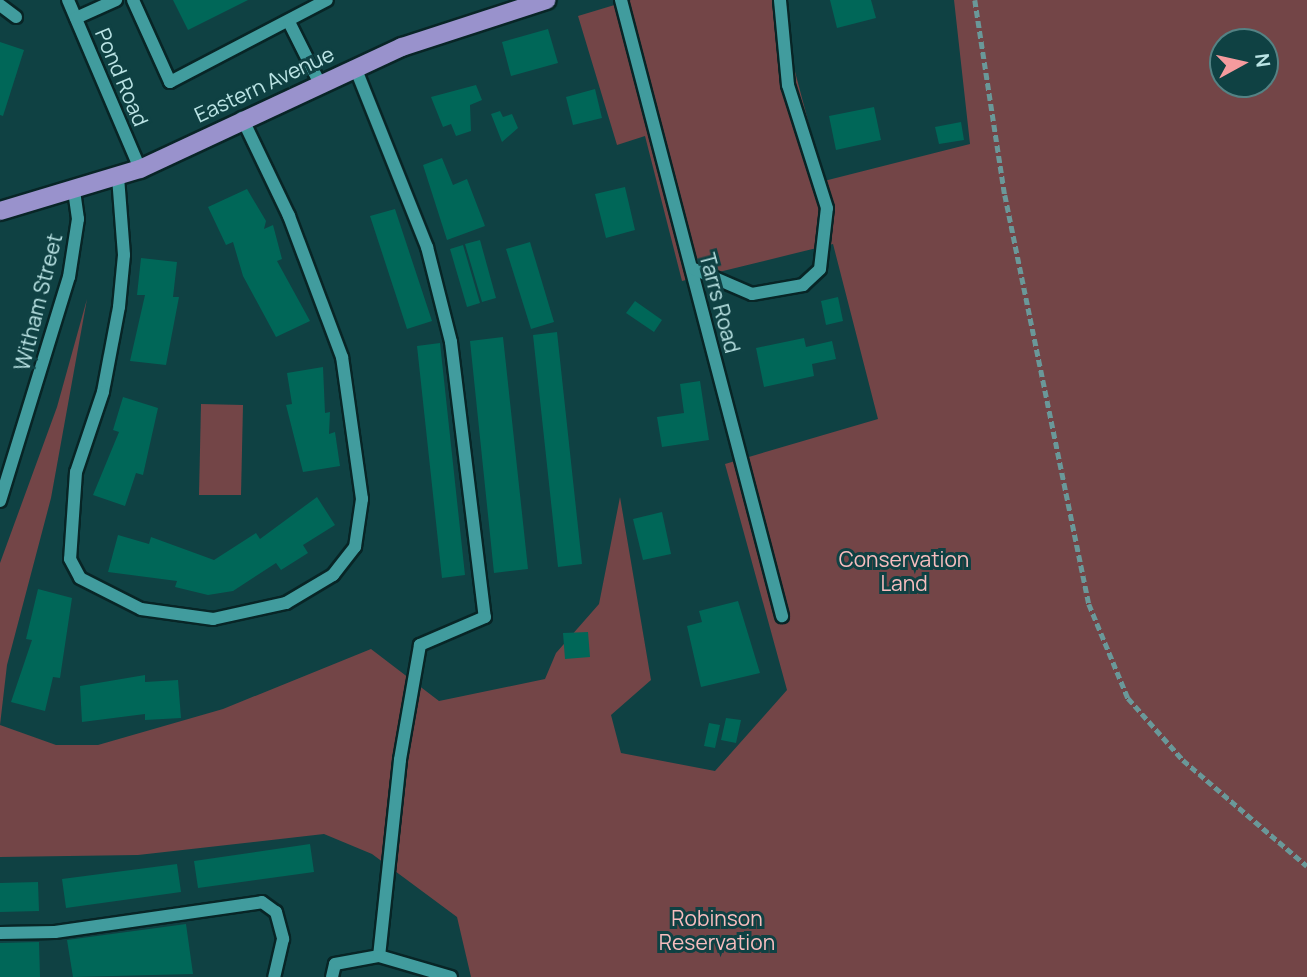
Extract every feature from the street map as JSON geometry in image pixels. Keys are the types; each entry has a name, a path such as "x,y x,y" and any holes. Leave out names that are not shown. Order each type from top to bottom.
{"main road":[{"name":"Eastern Avenue","path":"0,211 74,192 140,169 355,66 547,0"}],"street":[{"name":"Pond Road","path":"68,0 140,169"},
{"path":"76,18 116,0"},
{"path":"133,0 170,82 327,0"},
{"name":"Tarrs Road","path":"621,0 677,230 694,269 782,616"},
{"path":"694,269 752,294 803,285 820,269 827,208 788,85 780,0"},
{"path":"0,5 16,17"},
{"path":"289,22 319,82"},
{"path":"355,66 427,247 451,341 485,617 420,645 400,760 379,957"},
{"path":"118,177 124,255 119,307 103,392 76,472 70,559 80,578 141,609 213,619 286,603 333,575 355,547 362,499 342,357 289,216 242,118"},
{"name":"Witham Street","path":"0,501 69,277 78,219 74,192"},
{"path":"0,933 55,932 262,902 276,912 282,939 274,977"},
{"path":"332,977 335,964 379,957 451,977"}],"path":[{"path":"975,0 1005,195 1089,604 1128,698 1182,760 1307,866"}],"green space":[{"path":"631,0 776,0 824,181 970,144 954,0 1307,0 1307,977 471,977 457,917 372,854 324,834 138,855 0,857 0,725 56,745 98,745 223,709 371,649 439,701 545,679 556,653 599,604 620,497 651,680 611,715 621,753 715,771 787,690 725,464 878,419 833,244 682,281 645,136 617,145 578,16"},
{"path":"87,299 51,498 7,665 0,725 0,563 57,407"},
{"path":"201,404 243,405 241,495 199,495"}],"building":[{"path":"173,0 248,0 188,30"},
{"path":"830,0 871,0 876,18 837,28"},
{"path":"548,29 558,63 511,76 502,42"},
{"path":"0,42 24,50 3,116 0,115"},
{"path":"476,85 482,100 470,105 471,131 456,136 451,124 443,127 431,97"},
{"path":"595,89 602,118 573,125 566,97"},
{"path":"874,107 881,140 836,150 829,116"},
{"path":"500,111 503,117 512,114 518,128 502,142 491,114"},
{"path":"961,122 964,140 939,144 935,127"},
{"path":"442,158 453,185 467,179 485,226 447,240 423,165"},
{"path":"625,187 635,230 606,238 595,194"},
{"path":"247,189 266,221 264,229 273,225 282,259 277,261 310,321 276,337 243,276 233,242 226,245 208,207"},
{"path":"395,209 432,321 407,329 370,216"},
{"path":"480,240 496,298 482,302 465,244"},
{"path":"530,242 554,322 531,329 506,249"},
{"path":"463,245 480,303 467,307 450,249"},
{"path":"141,258 177,262 173,297 179,297 166,365 130,361 145,295 137,295"},
{"path":"838,297 843,321 826,325 821,301"},
{"path":"635,301 662,320 654,332 626,313"},
{"path":"557,332 582,564 558,567 533,335"},
{"path":"503,337 528,569 494,573 470,341"},
{"path":"804,338 806,347 832,341 836,359 812,364 814,376 764,387 756,348"},
{"path":"440,343 465,575 442,578 417,346"},
{"path":"323,367 325,413 330,412 329,434 335,432 340,466 303,472 286,405 292,404 287,373"},
{"path":"700,381 709,440 662,447 657,417 684,413 680,384"},
{"path":"123,397 158,408 143,475 136,473 125,506 93,495 119,432 113,430"},
{"path":"317,497 335,525 303,545 308,553 281,570 276,563 233,591 208,595 175,587 177,581 108,572 118,535 149,544 151,537 214,560 256,533 260,539"},
{"path":"662,512 671,554 643,560 633,519"},
{"path":"38,589 72,598 60,678 53,677 45,711 11,702 32,640 26,639"},
{"path":"738,601 760,673 701,687 687,626 702,622 699,611"},
{"path":"588,632 590,657 565,659 563,633"},
{"path":"145,675 145,682 178,680 181,718 145,720 145,714 82,722 80,686"},
{"path":"726,718 741,720 736,743 721,740"},
{"path":"709,723 720,725 715,748 704,746"},
{"path":"310,844 314,872 198,888 194,861"},
{"path":"177,864 181,892 66,908 62,879"},
{"path":"38,882 39,911 0,912 0,883"},
{"path":"186,924 193,974 73,977 67,940"},
{"path":"39,942 40,977 0,977 0,943"}],"park label":[{"name":"Conservation Land","path":"904,571"},
{"name":"Robinson Reservation","path":"717,930"}]}
